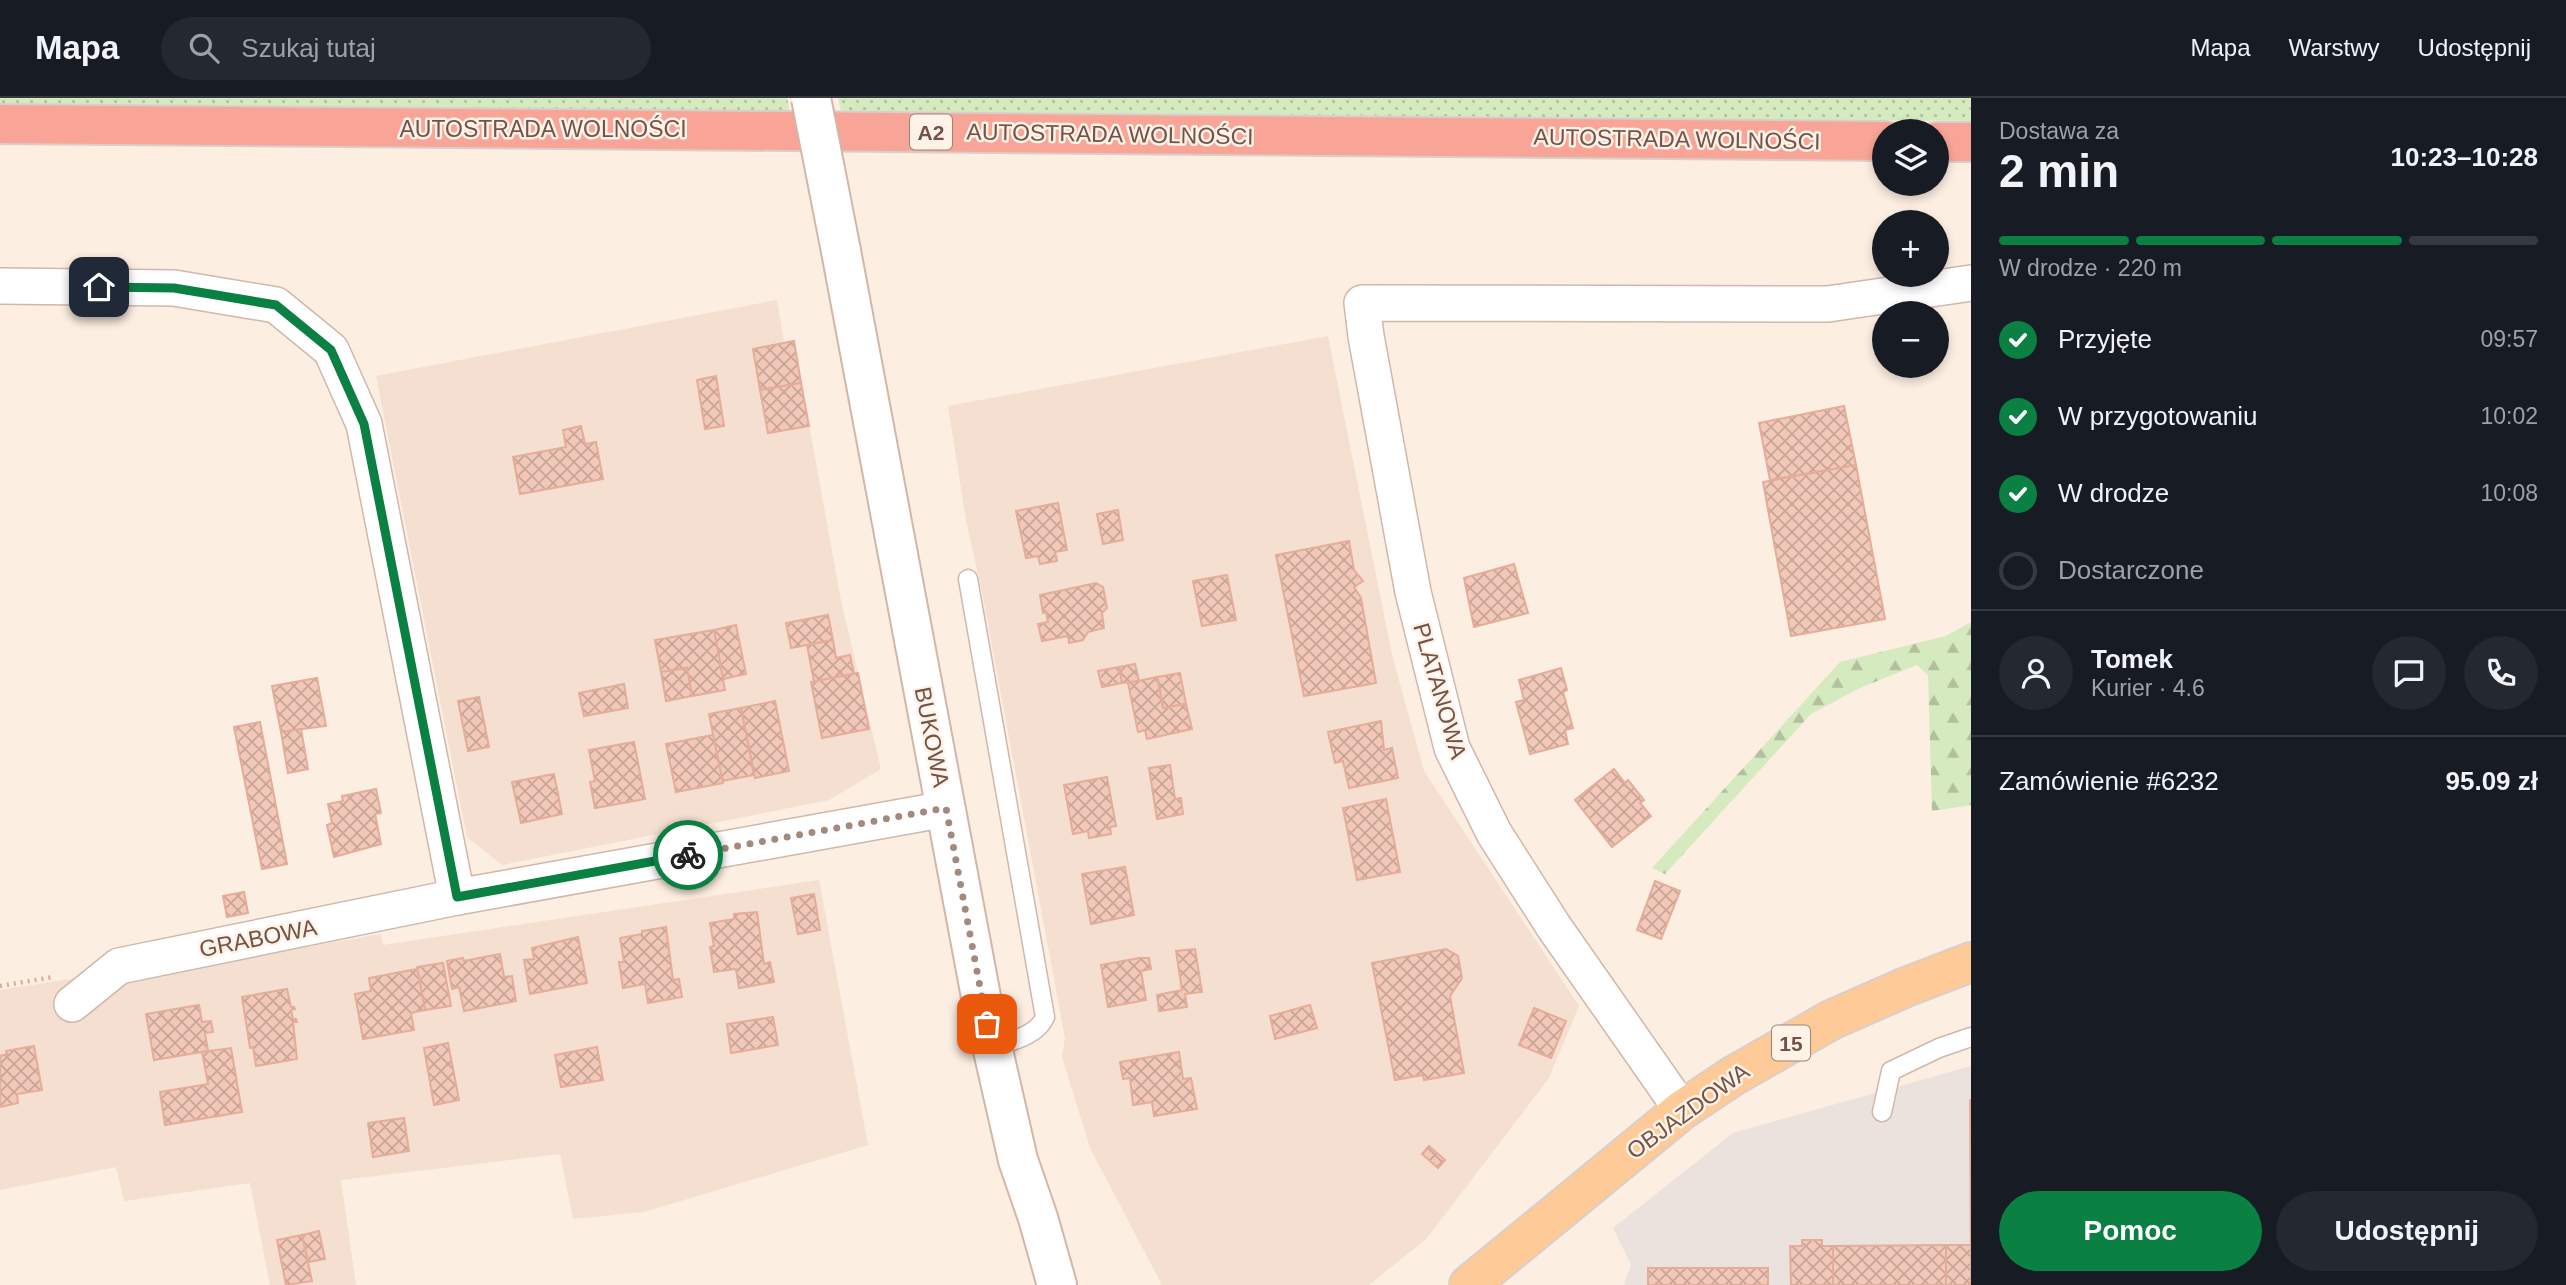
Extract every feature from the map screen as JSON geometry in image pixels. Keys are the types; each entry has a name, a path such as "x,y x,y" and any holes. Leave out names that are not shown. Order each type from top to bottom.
{"highway":[{"name":"AUTOSTRADA WOLNOŚCI","path":"0,124 1872,141"},
{"path":"1949,142 1971,142"}],"main road":[{"name":"BUKOWA","path":"811,98 993,1047 1018,1160 1057,1285"},
{"name":"OBJAZDOWA","path":"1469,1285 1682,1110 1760,1059 1832,1020 1971,962"},
{"name":"BUKOWA","path":"1038,1219 1080,1285"}],"street":[{"name":"PLATANOWA","path":"1682,1110 1561,938 1494,833 1452,748 1413,592 1362,303 1828,304 1971,283"},
{"path":"0,286 174,288 276,305 331,350 364,424 457,897"},
{"name":"GRABOWA","path":"72,1004 119,966 457,897 946,808"}],"lane":[{"path":"968,579 1045,1017 1042,1024 1028,1034 993,1047"},
{"path":"1882,1112 1891,1072 1939,1048 1971,1037"}],"shaded area":[{"path":"777,300 784,342 794,341 841,601 881,769 829,800 502,865 467,837 376,376"},
{"path":"1328,336 1392,655 1424,771 1579,1006 1549,1078 1427,1238 1369,1285 1162,1285 1090,1148 1062,1057 1065,1038 982,592 966,520 948,406"},
{"path":"819,880 868,1145 644,1212 573,1219 560,1154 341,1180 356,1285 270,1285 250,1183 124,1201 116,1167 0,1190 0,990 76,978 216,963 381,934 383,945"},
{"path":"1971,1066 1971,1285 1624,1285 1631,1265 1613,1228 1733,1133"}],"green space":[{"path":"0,98 787,98 790,113 0,104"},
{"path":"838,98 1971,98 1971,121 841,111"},
{"path":"1971,622 1971,805 1932,811 1928,675 1917,665 1860,688 1811,714 1665,874 1652,868 1840,662 1946,636"}],"building":[{"path":"794,341 801,383 760,390 753,349"},
{"path":"716,376 724,426 705,429 697,380"},
{"path":"801,383 809,426 768,433 760,390"},
{"path":"1844,406 1856,465 1770,480 1759,423"},
{"path":"581,426 585,444 596,442 603,479 520,494 513,457 566,447 563,430"},
{"path":"1856,465 1885,619 1791,636 1763,482"},
{"path":"1058,503 1067,550 1055,552 1057,561 1040,564 1038,556 1026,558 1016,511"},
{"path":"1118,510 1123,540 1103,544 1097,514"},
{"path":"1349,541 1354,570 1363,581 1354,587 1361,598 1376,683 1304,696 1276,555"},
{"path":"1514,564 1528,613 1474,627 1464,578"},
{"path":"1227,575 1236,620 1202,626 1193,581"},
{"path":"1096,583 1103,587 1107,608 1102,613 1104,628 1088,632 1083,640 1069,643 1068,636 1042,641 1038,624 1048,622 1046,612 1043,613 1040,595"},
{"path":"828,615 833,640 791,648 786,623"},
{"path":"736,625 746,674 723,679 714,630"},
{"path":"714,630 725,690 692,696 687,668 661,672 655,640"},
{"path":"833,640 836,658 850,655 854,674 814,682 807,645"},
{"path":"1135,664 1139,681 1122,683 1119,667"},
{"path":"1119,667 1122,683 1102,687 1098,671"},
{"path":"687,668 692,696 666,701 661,672"},
{"path":"1561,668 1567,690 1563,692 1573,728 1565,730 1568,744 1530,754 1516,702 1524,700 1519,680"},
{"path":"858,673 869,729 822,738 811,682"},
{"path":"1180,673 1186,704 1163,708 1157,677"},
{"path":"1157,677 1163,708 1186,704 1192,729 1147,739 1145,730 1138,732 1128,683"},
{"path":"317,678 326,726 281,732 272,686"},
{"path":"624,684 628,708 584,716 579,693"},
{"path":"479,697 489,747 468,751 458,701"},
{"path":"775,701 789,771 755,778 741,708"},
{"path":"741,708 754,775 722,781 709,714"},
{"path":"1381,721 1384,750 1392,748 1398,778 1349,788 1343,761 1335,763 1328,732"},
{"path":"260,722 287,864 262,869 234,727"},
{"path":"301,729 308,769 288,773 281,732"},
{"path":"713,735 723,783 676,792 666,744"},
{"path":"634,742 645,799 595,808 590,782 595,781 589,750"},
{"path":"1170,765 1175,799 1181,798 1183,814 1157,819 1149,768"},
{"path":"1614,769 1625,783 1628,780 1644,800 1640,803 1651,816 1612,847 1575,800"},
{"path":"554,774 562,814 521,823 512,782"},
{"path":"1107,777 1116,826 1110,827 1111,834 1089,838 1088,831 1073,834 1064,785"},
{"path":"376,789 381,813 375,814 381,844 334,857 327,825 332,823 328,804 343,801 342,796"},
{"path":"1386,799 1400,872 1357,880 1343,808"},
{"path":"1125,867 1134,915 1091,924 1082,874"},
{"path":"1655,881 1680,891 1661,939 1637,930"},
{"path":"244,892 248,913 227,917 223,896"},
{"path":"814,894 820,930 798,934 791,898"},
{"path":"757,912 764,964 770,962 774,982 739,988 736,969 714,972 710,947 714,946 710,923 734,919 734,914"},
{"path":"666,927 673,980 679,979 682,997 648,1003 645,984 623,988 619,962 624,962 620,938"},
{"path":"578,937 587,983 530,994 524,960 534,959 532,948"},
{"path":"1195,949 1202,992 1185,994 1187,1007 1159,1011 1157,995 1182,990 1176,951"},
{"path":"1446,949 1458,956 1462,978 1450,996 1464,1073 1424,1080 1423,1075 1395,1080 1372,963"},
{"path":"500,954 504,977 512,976 516,1001 464,1011 459,987 452,989 447,961 463,958 464,961"},
{"path":"1149,958 1151,969 1141,971 1146,1000 1108,1007 1101,965"},
{"path":"443,963 451,1006 425,1010 417,967"},
{"path":"417,969 425,1010 411,1013 414,1030 363,1039 355,994 371,991 369,978"},
{"path":"287,989 291,1007 295,1009 291,1010 293,1019 297,1022 293,1022 297,1059 256,1066 253,1047 250,1048 242,997"},
{"path":"199,1005 202,1022 211,1021 213,1032 205,1033 208,1051 154,1060 146,1014"},
{"path":"1310,1005 1317,1028 1275,1039 1270,1016"},
{"path":"1534,1008 1566,1021 1551,1058 1519,1045"},
{"path":"773,1017 778,1045 731,1053 727,1024"},
{"path":"448,1043 459,1100 434,1105 424,1048"},
{"path":"34,1046 42,1090 17,1094 18,1103 0,1107 0,1056 7,1054 6,1051"},
{"path":"597,1047 603,1080 561,1087 555,1055"},
{"path":"231,1048 242,1112 165,1125 160,1092 208,1084 202,1052"},
{"path":"1179,1052 1183,1079 1191,1078 1197,1109 1154,1116 1152,1102 1133,1105 1130,1078 1123,1079 1120,1062"},
{"path":"404,1118 409,1151 373,1157 368,1123"},
{"path":"1429,1146 1445,1160 1438,1168 1422,1154"},
{"path":"319,1231 325,1259 308,1262 302,1235"},
{"path":"302,1235 312,1281 286,1285 277,1240"},
{"path":"1802,1240 1822,1240 1822,1246 1833,1246 1833,1285 1791,1285 1790,1246 1802,1246"},
{"path":"1946,1245 1971,1245 1971,1285 1946,1285"},
{"path":"1946,1245 1946,1285 1833,1285 1833,1246"},
{"path":"1648,1268 1768,1268 1768,1285 1648,1285"}],"way so far":[{"path":"688,855 946,808 987,1024"}],"route":[{"path":"99,287 174,288 276,305 331,350 364,424 457,897 688,855"}]}
